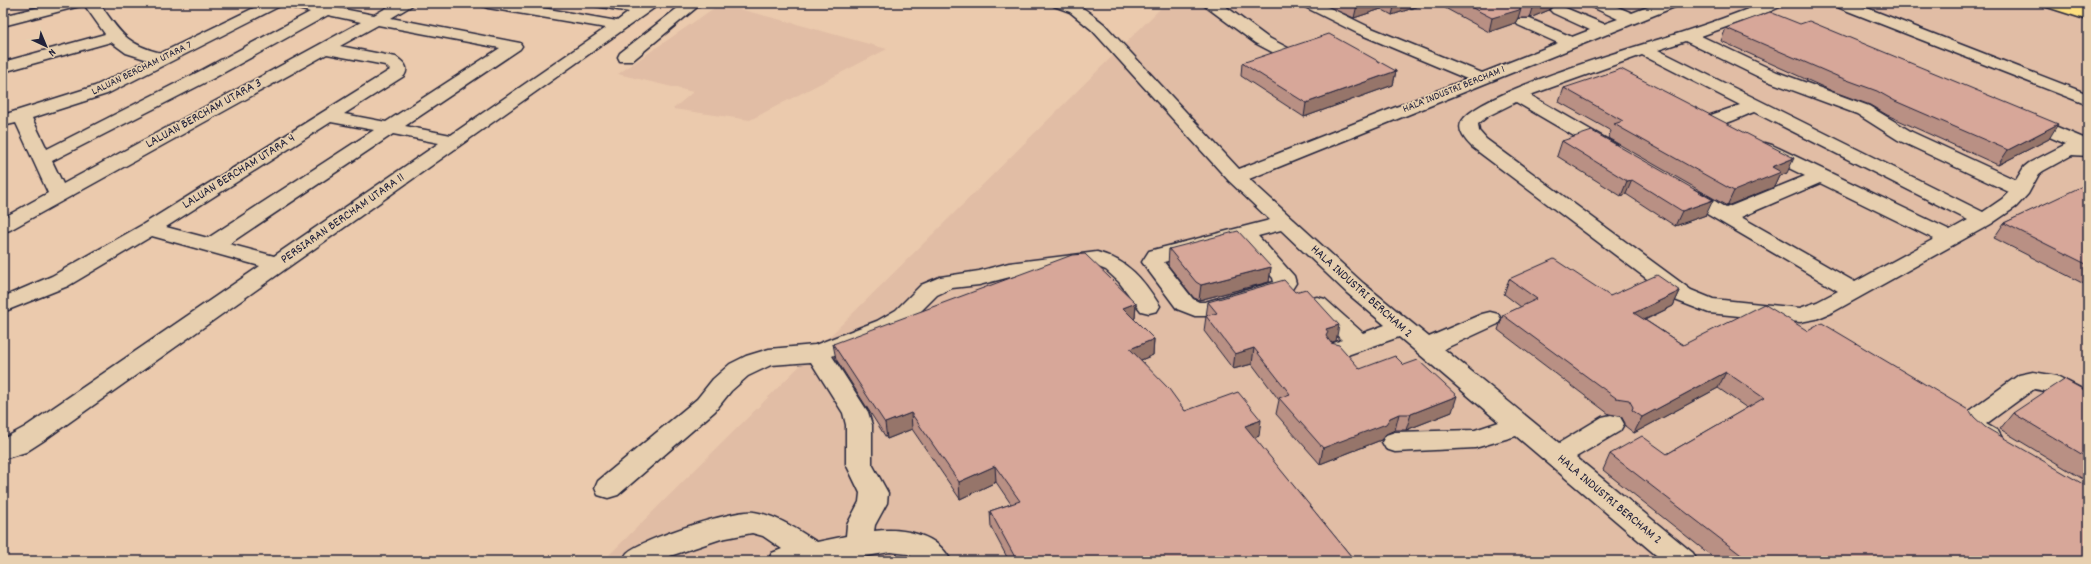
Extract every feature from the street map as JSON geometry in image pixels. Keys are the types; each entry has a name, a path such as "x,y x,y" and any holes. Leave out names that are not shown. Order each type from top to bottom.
{"main road":[{"path":"2049,3 2088,15"}],"street":[{"path":"3,22 75,3"},
{"path":"91,3 116,36 129,47 163,59"},
{"name":"LALUAN BERCHAM UTARA 7","path":"3,121 89,95 276,3"},
{"path":"212,246 514,46 384,20 333,6 288,3"},
{"name":"LALUAN BERCHAM UTARA 3","path":"3,226 58,194 323,48 384,20 406,3"},
{"path":"384,20 423,3"},
{"path":"488,3 619,26"},
{"path":"601,3 648,7"},
{"path":"626,58 694,3"},
{"name":"HALA INDUSTRI BERCHAM 2","path":"1059,3 1075,9 1098,27 1236,177 1355,288 1425,348 1558,456 1683,561"},
{"path":"1209,3 1224,11 1261,40 1284,52"},
{"path":"1308,3 1362,30 1482,79"},
{"path":"1595,3 1632,19"},
{"name":"HALA INDUSTRI BERCHAM 1","path":"1236,177 1672,3"},
{"path":"1840,3 2088,100"},
{"path":"43,158 208,74 333,6"},
{"name":"PERSIARAN BERCHAM UTARA 11","path":"3,449 17,445 34,434 648,7"},
{"path":"1773,10 1566,75 1517,95 1479,115 1470,122 1469,128 1473,136 1683,295 1709,306 1800,315 1817,311 1853,290 1951,239 1984,220 2009,204 2021,190 2036,167 2069,149 2088,150"},
{"path":"1572,43 1529,24 1562,12 1604,30"},
{"path":"3,67 116,36"},
{"path":"1687,36 1771,76 1863,110 1905,136 2021,190"},
{"name":"LALUAN BERCHAM UTARA 4","path":"3,305 60,281 149,229 398,72 398,66 390,61 323,48"},
{"path":"1644,50 1984,220"},
{"path":"1517,95 1625,158"},
{"path":"1732,132 1704,117 1754,106"},
{"path":"2008,113 2088,147"},
{"path":"22,116 43,158 58,194"},
{"path":"328,116 455,141"},
{"path":"1752,143 1951,239"},
{"path":"1725,216 1821,176"},
{"path":"1672,185 1853,290"},
{"path":"1244,233 1283,276 1285,283 1283,286 1206,309 1194,309 1185,304 1153,262 1157,256 1162,254 1244,233 1285,223"},
{"path":"149,229 279,264"},
{"path":"608,488 706,405 722,385 739,370 754,362 769,357 818,353 885,326 904,316 930,290 939,285 948,282 979,278 1009,270 1086,259 1108,261 1123,271 1149,306"},
{"path":"1315,303 1359,343"},
{"path":"1425,348 1490,319"},
{"path":"1336,351 1401,328"},
{"path":"818,353 855,412 859,425 859,464 874,493 873,504 861,525 859,545"},
{"path":"2009,451 1976,430 1972,421 2028,381 2040,380 2048,382 2088,404"},
{"path":"1558,456 1611,424"},
{"path":"1395,442 1474,439 1520,426"},
{"path":"637,561 660,548 720,528 752,522 771,527 813,555"},
{"path":"782,561 874,541 895,540 915,544 927,550 937,561"}],"shaded area":[{"path":"1166,3 2088,3 2088,561 603,561"},
{"path":"720,4 887,49 750,120 673,109 693,92 618,74"}],"building":[{"path":"1352,3 1363,3 1357,5"},
{"path":"1463,3 1538,3 1534,5 1522,5 1519,10 1492,18"},
{"path":"1770,12 1800,24 1809,21 2058,124 2008,150 1895,101 1877,91 1839,77 1726,28"},
{"path":"1329,34 1396,71 1306,103 1242,63"},
{"path":"1621,69 1794,158 1772,167 1781,172 1734,191 1614,124 1623,121 1564,88"},
{"path":"1592,131 1713,200 1682,211 1632,180 1627,181 1562,141"},
{"path":"2087,184 2088,265 2004,223"},
{"path":"1238,231 1271,267 1201,285 1196,282 1169,249"},
{"path":"1085,254 1136,303 1123,308 1154,339 1130,349 1169,389 1185,411 1238,392 1261,420 1245,426 1355,561 1017,561 990,511 1020,501 995,466 959,482 911,413 885,423 833,344 1072,255"},
{"path":"1554,259 1610,296 1657,275 1680,291 1634,313 1683,345 1764,304 1808,331 1822,323 1970,411 1985,427 2088,487 2088,561 1749,561 1610,454 1642,436 1667,454 1764,398 1726,372 1642,417 1632,410 1633,407 1629,400 1616,398 1503,315 1537,299 1509,279"},
{"path":"1284,280 1295,292 1306,289 1339,325 1326,329 1328,332 1326,336 1331,343 1339,345 1360,369 1395,356 1404,365 1418,360 1457,396 1411,414 1399,414 1390,418 1386,424 1323,448 1279,398 1290,394 1254,348 1235,354 1206,316 1217,313 1208,302"},
{"path":"2064,379 2088,392 2088,458 2013,413"}]}
